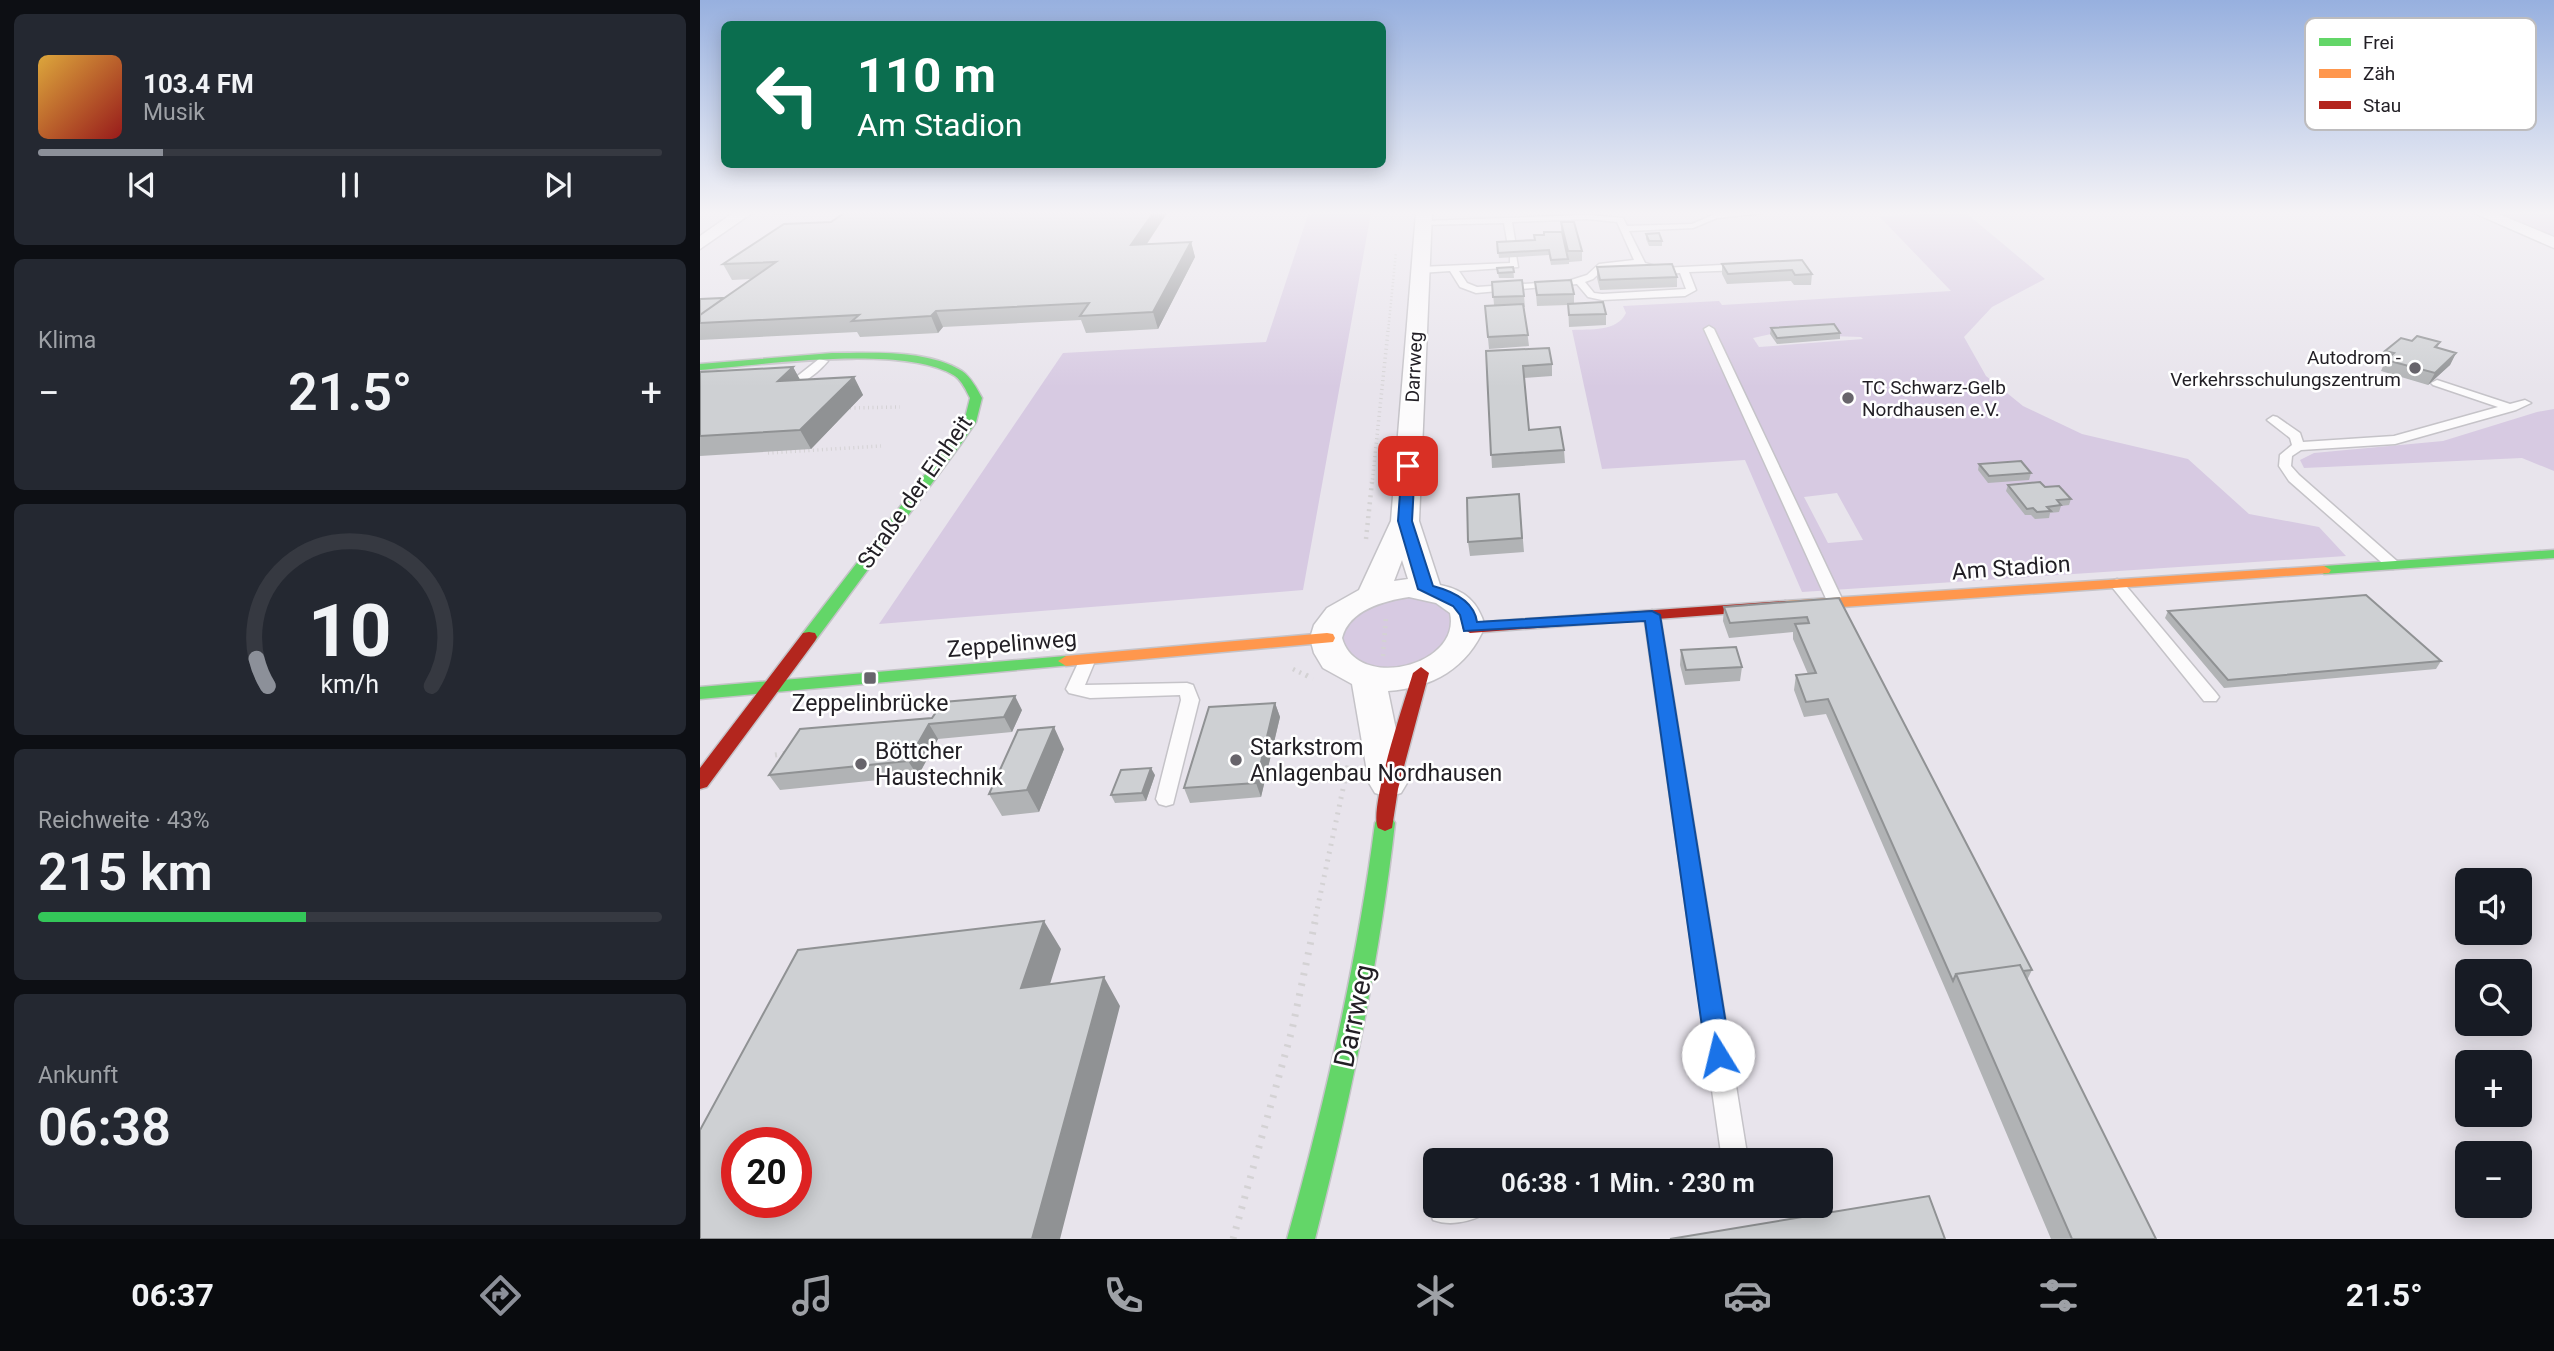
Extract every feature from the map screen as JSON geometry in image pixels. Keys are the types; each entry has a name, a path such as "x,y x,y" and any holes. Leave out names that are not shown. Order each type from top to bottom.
{"street":[{"name":"Darrweg","path":"1381,592 1405,521 1420,271"},
{"name":"Straße der Einheit","path":"700,367 871,359 922,362 956,372 969,383 976,398 970,422 957,441 700,782"},
{"name":"Darrweg","path":"1405,521 1426,589"},
{"name":"Am Stadion","path":"1470,628 2554,554"},
{"path":"1426,589 1445,594 1459,603 1468,614 1470,628 1466,641 1456,654 1421,673 1375,678 1339,664 1329,652 1327,638 1331,624 1342,612 1381,592 1426,589"},
{"name":"Zeppelinweg","path":"700,693 1327,638"},
{"name":"Darrweg","path":"1301,1239 1326,1148 1360,991 1379,881 1389,789 1421,673"},
{"name":"Darrweg","path":"1375,678 1389,789"}],"lane":[{"path":"1455,271 1463,285 1476,290 1580,282 1595,271"},
{"path":"1580,282 1591,295 1602,297 1685,292 1690,290 1679,271"},
{"path":"1709,329 1836,603"},
{"path":"761,383 798,381 822,361"},
{"path":"2437,383 2512,408"},
{"path":"2393,565 2294,478 2285,466 2286,454 2298,446 2395,440 2525,403"},
{"path":"2273,420 2296,436 2298,446"},
{"path":"2117,584 2210,697"},
{"path":"1652,615 1733,1148"},
{"path":"1087,661 1075,689 1090,692 1187,689 1190,700 1166,799"}],"path":[{"path":"1365,550 1394,271"},
{"path":"850,408 900,407"},
{"path":"768,453 881,446"},
{"path":"1375,678 1381,592"},
{"path":"1273,643 1270,661 1322,684"},
{"path":"1233,1239 1292,1030 1351,752"},
{"path":"775,755 795,753"}],"shaded area":[{"path":"1290,271 1361,271 1303,590 879,624 1063,353 1266,342"},
{"path":"1932,271 2035,271 2045,279 1992,307 1964,337 1986,376 2023,406 2082,434 2188,459 2249,514 2319,527 2346,556 1802,592 1745,460 1602,469 1572,330 1616,324 1626,313 1623,306 1719,301 1722,305 1951,291","holes":["1771,334 1863,339 1759,347 1753,338","1837,493 1863,540 1828,543 1804,497"]},
{"path":"2554,409 2554,471 2522,458 2304,468 2300,460 2314,453 2443,441"},
{"path":"1405,594 1452,607 1459,630 1432,658 1411,668 1379,669 1369,666 1341,648 1343,623 1353,612"}],"building":[{"path":"763,271 1175,271 1153,312 1080,316 1089,303 936,311 931,316 852,321 859,315 700,323 700,315"},
{"path":"1598,271 1675,271 1677,277 1600,280"},
{"path":"1726,271 1779,271 1728,274"},
{"path":"1792,271 1810,271 1812,274 1795,275"},
{"path":"1522,280 1524,296 1493,297 1492,282"},
{"path":"1571,280 1574,294 1537,295 1535,282"},
{"path":"724,298 700,315 700,299"},
{"path":"1603,302 1606,314 1569,315 1568,304"},
{"path":"1523,304 1528,335 1488,337 1485,306"},
{"path":"1834,324 1840,333 1777,338 1771,328"},
{"path":"2417,336 2440,342 2435,347 2456,353 2435,373 2386,360 2394,353 2385,351 2401,338 2412,341"},
{"path":"1549,348 1552,364 1523,366 1529,430 1560,427 1564,450 1491,455 1486,351"},
{"path":"793,367 778,381 854,377 800,430 700,436 700,372"},
{"path":"2021,461 2031,473 1989,476 1979,464"},
{"path":"2040,482 2045,487 2059,486 2071,499 2057,500 2061,505 2047,507 2051,511 2037,512 2033,508 2027,509 2008,485"},
{"path":"1519,494 1522,538 1468,542 1467,498"},
{"path":"2366,595 2441,661 2228,680 2168,611"},
{"path":"1839,598 2032,970 2023,971 2020,965 1956,974 1953,981 1828,699 1806,702 1796,675 1816,673 1795,624 1809,623 1807,617 1730,623 1724,607"},
{"path":"1736,647 1742,667 1686,670 1681,650"},
{"path":"1015,696 1004,717 929,724 908,761 769,775 800,729 932,718 943,702"},
{"name":"Starkstrom Anlagenbau Nordhausen","path":"1275,703 1256,783 1184,788 1209,707"},
{"path":"1054,727 1027,790 989,794 1018,730"},
{"path":"1151,768 1142,793 1111,795 1121,770"},
{"path":"1044,921 1021,988 1104,977 1032,1239 700,1239 700,1130 798,950"},
{"path":"2020,965 2156,1239 2072,1239 1956,974"},
{"path":"1929,1196 1945,1239 1670,1239 1796,1218 1833,1218 1833,1212"}],"traffic: fast":[{"path":"700,367 832,356 901,358 932,364 957,373 966,381 976,398 970,422 957,441 809,637"},
{"path":"2324,570 2554,554"},
{"path":"700,693 1066,661"},
{"path":"1301,1239 1328,1136 1362,981 1385,823"}],"traffic: slow":[{"path":"1785,606 2324,570"},
{"path":"1066,661 1327,638"}],"traffic: jam":[{"path":"1470,628 1785,606"},
{"path":"700,782 809,637"},
{"path":"1385,823 1389,789 1421,673"}],"place":[{"name":"Autodrom - Verkehrsschulungszentrum","path":"2415,368"},
{"name":"TC Schwarz-Gelb Nordhausen e.V.","path":"1848,398"},
{"name":"Zeppelinbrücke","path":"870,678"},
{"name":"Starkstrom Anlagenbau Nordhausen","path":"1236,760"},
{"name":"Böttcher Haustechnik","path":"861,764"}],"route":[{"path":"1408,466 1405,521 1426,589 1445,594 1459,603 1468,614 1470,628 1652,615 1718,1055"}]}
